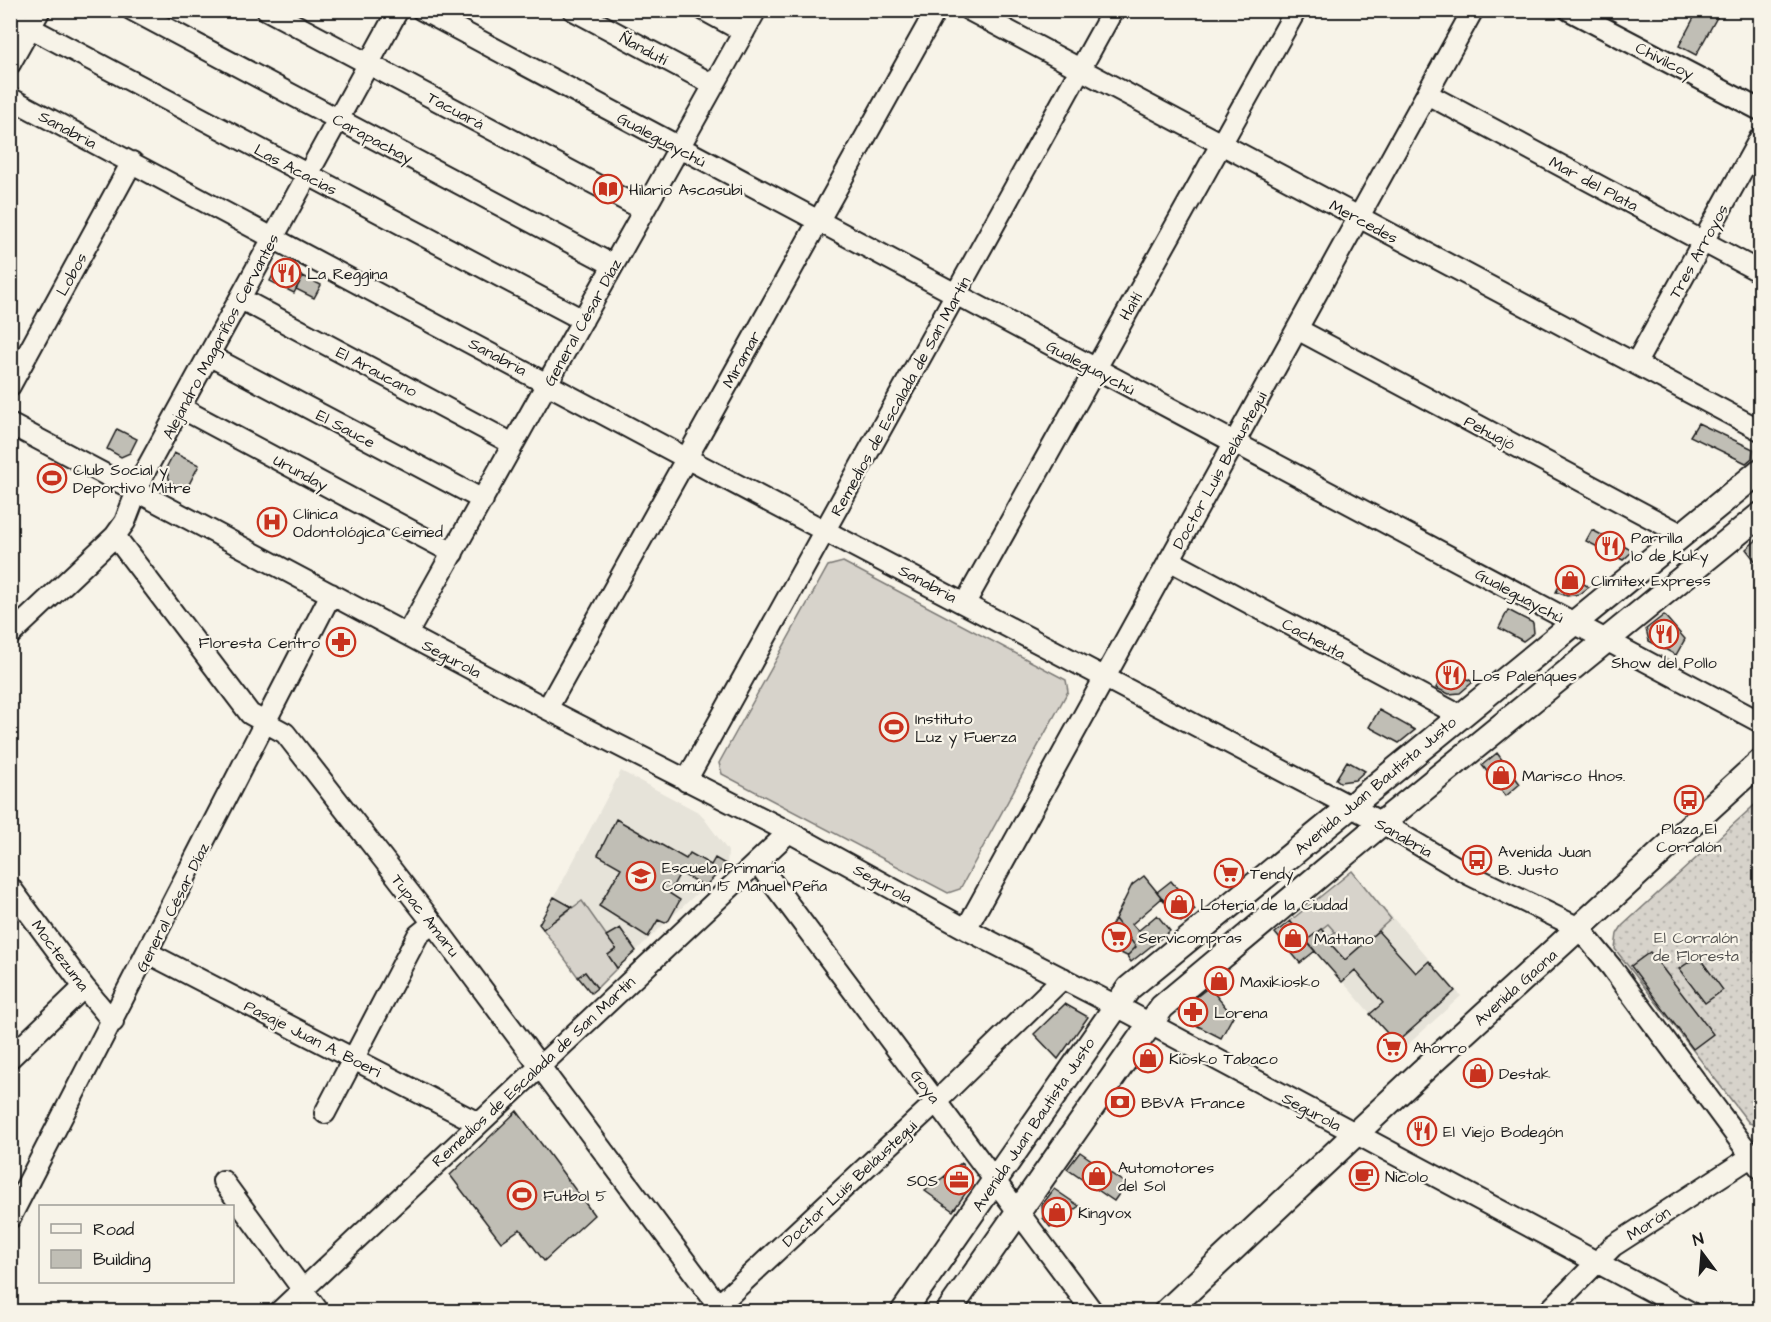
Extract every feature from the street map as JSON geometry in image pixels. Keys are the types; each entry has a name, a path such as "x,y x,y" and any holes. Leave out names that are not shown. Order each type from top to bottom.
{"main road":[{"name":"Avenida Juan Bautista Justo","path":"903,1311 1128,988 1459,715 1761,471"},
{"name":"Avenida Juan Bautista Justo","path":"948,1311 1162,1007 1382,823 1761,514"},
{"name":"Avenida Gaona","path":"1166,1311 1354,1134 1761,762"}],"street":[{"path":"10,64 40,10"},
{"name":"Carapachay","path":"132,10 614,265"},
{"name":"Tacuará","path":"267,10 644,210"},
{"name":"Alejandro Magariños Cervantes","path":"10,634 115,536 125,522 137,491 181,408 398,10"},
{"name":"Gualeguaychú","path":"422,10 817,223 1761,722"},
{"name":"Ñandutí","path":"573,10 714,85"},
{"path":"704,10 744,32"},
{"name":"General César Díaz","path":"407,634 756,10"},
{"name":"Miramar","path":"547,709 936,10"},
{"name":"Mercedes","path":"969,10 1761,430"},
{"name":"Remedios de Escalada de San Martín","path":"686,781 957,296 1113,10"},
{"name":"Haití","path":"965,603 1296,10"},
{"name":"Doctor Luis Beláustegui","path":"966,929 1473,10"},
{"name":"Chivilcoy","path":"1569,10 1761,110"},
{"name":"Las Acacias","path":"10,17 583,320"},
{"name":"Mar del Plata","path":"1427,94 1761,272"},
{"name":"Sanabria","path":"10,98 686,458 1382,823 1468,874 1579,928 1758,1158"},
{"name":"Tres Arroyos","path":"1636,363 1761,138"},
{"name":"Lobos","path":"10,386 132,162"},
{"name":"El Araucano","path":"241,298 513,444"},
{"name":"Pehuajó","path":"1297,329 1683,535"},
{"name":"El Sauce","path":"210,356 483,500"},
{"name":"Urunday","path":"181,408 453,553"},
{"name":"Segurola","path":"10,424 547,709 789,832 966,929 1149,1023 1690,1311"},
{"name":"Tupac Amaru","path":"115,536 249,714 285,733 540,1065 718,1309"},
{"name":"Cacheuta","path":"1169,560 1459,715"},
{"name":"General César Díaz","path":"10,1218 113,1022 331,594"},
{"name":"Remedios de Escalada de San Martín","path":"279,1311 789,832"},
{"name":"Goya","path":"757,862 1093,1311"},
{"name":"Moctezuma","path":"10,887 84,987 113,1022"},
{"path":"326,1113 418,935 433,923"},
{"name":"Pasaje Juan A. Boeri","path":"148,953 478,1123"},
{"name":"Doctor Luis Beláustegui","path":"718,1309 1063,978"},
{"path":"10,1058 84,987"},
{"name":"Morón","path":"1548,1311 1613,1246 1758,1158"},
{"path":"223,1181 319,1311"}],"shaded area":[{"name":"Escuela Primaria Común 15 Manuel Peña","path":"621,771 700,813 728,851 727,865 591,993 540,924"},
{"path":"1352,871 1461,996 1402,1050 1290,921"}],"green space":[{"name":"Instituto Luz y Fuerza","path":"843,562 1066,680 1068,691 960,889 948,893 722,774 719,763 828,566"},
{"name":"El Corralón de Floresta","path":"1760,800 1760,1126 1749,1123 1615,949 1617,934 1622,926"},
{"path":"1352,871 1391,919 1345,960 1326,939 1335,932 1328,924 1306,941 1290,921"},
{"path":"582,901 616,949 608,955 617,968 597,988 585,972 578,977 543,929"}],"building":[{"path":"1698,10 1721,10 1696,55 1679,46"},
{"path":"282,267 303,276 294,293 270,281 275,271"},
{"path":"303,276 321,285 314,298 296,289"},
{"path":"1698,423 1753,449 1752,458 1746,463 1690,436"},
{"path":"117,429 137,439 130,453 121,457 107,449"},
{"path":"174,453 199,465 186,490 170,482 166,468"},
{"name":"Clínica Odontológica Ceimed","path":"272,510 281,515 272,534 262,529"},
{"name":"Parrilla lo de Kuky","path":"1592,530 1633,551 1623,560 1586,541"},
{"path":"1760,537 1760,567 1746,549"},
{"name":"Climitex Express","path":"1566,573 1589,587 1580,594 1567,596 1556,592"},
{"path":"1508,610 1533,623 1534,633 1523,641 1499,628"},
{"name":"Show del Pollo","path":"1664,615 1685,639 1676,655 1649,641 1646,629"},
{"name":"Los Palenques","path":"1447,668 1473,682 1460,693 1449,694 1436,688"},
{"path":"1379,710 1415,730 1399,743 1369,727"},
{"name":"Marisco Hnos.","path":"1497,753 1520,784 1506,796 1482,765"},
{"path":"1347,761 1365,771 1355,780 1340,782 1336,779"},
{"path":"616,819 686,859 690,853 711,865 715,858 727,865 705,886 680,873 669,893 680,900 669,920 665,923 658,920 648,937 599,906 621,868 598,855"},
{"path":"1144,876 1162,898 1132,924 1138,931 1157,915 1170,931 1131,962 1127,956 1136,947 1115,919 1132,885"},
{"name":"Lotería de la Ciudad","path":"1171,881 1195,910 1181,922 1157,892"},
{"path":"554,897 572,907 543,929 539,924"},
{"name":"Servicompras","path":"1115,919 1136,947 1127,956 1102,944"},
{"path":"1290,921 1315,951 1300,963 1275,933"},
{"path":"620,928 636,951 617,968 608,955 616,949 606,936"},
{"path":"1321,929 1329,937 1326,939 1345,960 1378,931 1416,973 1429,961 1455,991 1396,1043 1370,1014 1383,1003 1355,970 1342,982 1306,941"},
{"path":"1650,952 1713,1034 1693,1049 1631,966"},
{"path":"1698,956 1723,990 1705,1003 1679,969"},
{"path":"585,972 597,988 591,993 578,977"},
{"path":"1209,987 1233,1016 1221,1038 1182,1018 1181,1009"},
{"path":"1065,1004 1088,1017 1058,1059 1034,1034"},
{"name":"Futbol 5","path":"517,1111 594,1215 544,1261 520,1229 501,1242 450,1175"},
{"name":"Automotores del Sol","path":"1080,1152 1126,1184 1114,1201 1067,1169"},
{"name":"SOS","path":"961,1163 970,1174 970,1187 965,1194 951,1184 945,1176"},
{"path":"945,1176 951,1184 965,1194 953,1211 925,1191"},
{"name":"Kingvox","path":"1054,1189 1079,1206 1050,1227 1043,1218 1042,1205"}],"place":[{"name":"Hilario Ascasubi","path":"608,189"},
{"name":"La Reggina","path":"286,273"},
{"name":"Club Social y Deportivo Mitre","path":"52,478"},
{"name":"Clínica Odontológica Ceimed","path":"272,522"},
{"name":"Parrilla lo de Kuky","path":"1610,546"},
{"name":"Climitex Express","path":"1570,580"},
{"name":"Show del Pollo","path":"1664,634"},
{"name":"Floresta Centro","path":"341,642"},
{"name":"Los Palenques","path":"1451,675"},
{"name":"Instituto Luz y Fuerza","path":"894,727"},
{"name":"Marisco Hnos.","path":"1501,775"},
{"name":"Plaza El Corralón","path":"1689,800"},
{"name":"Avenida Juan B. Justo","path":"1477,860"},
{"name":"Tendy","path":"1229,873"},
{"name":"Escuela Primaria Común 15 Manuel Peña","path":"641,876"},
{"name":"Lotería de la Ciudad","path":"1179,904"},
{"name":"Servicompras","path":"1117,937"},
{"name":"Mattano","path":"1293,938"},
{"name":"Maxikiosko","path":"1219,981"},
{"name":"Lorena","path":"1193,1012"},
{"name":"Ahorro","path":"1392,1047"},
{"name":"Kiosko Tabaco","path":"1148,1058"},
{"name":"Destak","path":"1478,1073"},
{"name":"BBVA France","path":"1120,1102"},
{"name":"El Viejo Bodegón","path":"1422,1131"},
{"name":"Automotores del Sol","path":"1097,1176"},
{"name":"Nicolo","path":"1364,1176"},
{"name":"SOS","path":"959,1180"},
{"name":"Futbol 5","path":"522,1195"},
{"name":"Kingvox","path":"1057,1212"}]}
